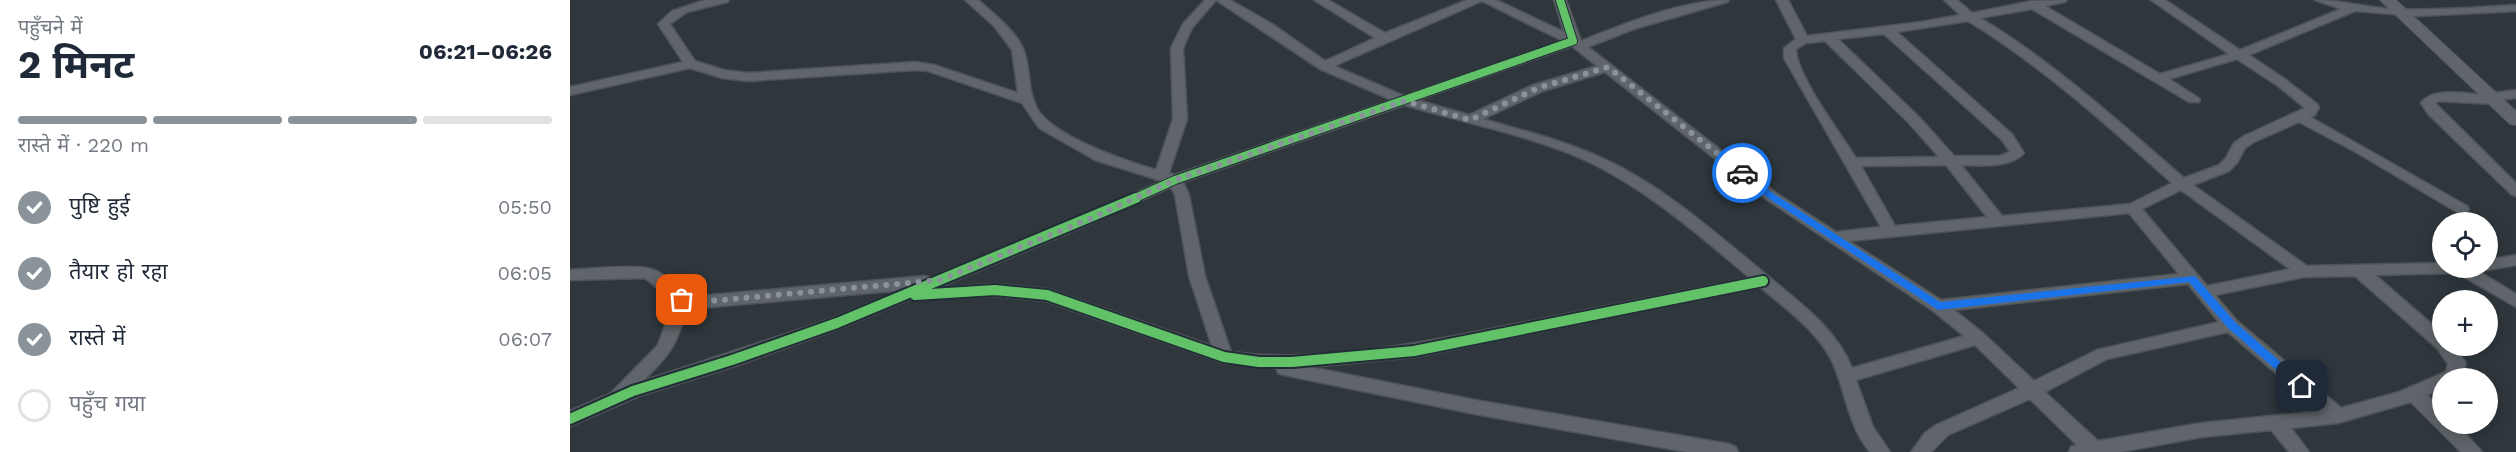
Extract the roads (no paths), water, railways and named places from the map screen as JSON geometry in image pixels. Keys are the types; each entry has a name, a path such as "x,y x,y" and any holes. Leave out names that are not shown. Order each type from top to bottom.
{"street":[{"path":"691,64 664,24 669,18 683,10 723,0"},
{"path":"971,0 998,24 1018,50 1024,93 1032,111 1044,125 1100,157 1168,178 1182,195 1197,276 1224,357"},
{"path":"1168,178 1180,119 1178,48 1187,27 1211,0"},
{"path":"1222,0 1268,27 1324,66 1405,101 1565,147 1615,169 1704,230 1823,335 1842,363 1858,413 1867,433 1881,452"},
{"path":"1320,0 1384,38"},
{"path":"1324,66 1384,38 1477,0"},
{"path":"1487,0 1576,43 1771,196 1938,306 1978,338 2033,390 2089,451 2202,430 2338,416 2432,385"},
{"path":"1560,0 1576,43"},
{"path":"570,419 613,399 837,324 1087,220 1168,178 1576,43 1723,0"},
{"path":"1782,0 1803,40"},
{"path":"1950,0 1968,16 2036,61 2090,104 2182,184 2304,272"},
{"path":"1892,232 1790,58 1790,48 1803,40 1888,31 2031,3 2061,0"},
{"path":"1834,237 2133,208 2182,184 2224,168 2232,160 2239,146 2249,139 2310,112 2312,107 2241,54 2157,0"},
{"path":"2321,0 2353,8 2400,12 2516,8"},
{"path":"2387,0 2498,94 2516,105"},
{"path":"2031,3 2194,99"},
{"path":"2158,78 2241,54 2353,8"},
{"path":"1852,162 2000,160 2017,153 2007,137 1888,31"},
{"path":"1827,36 1914,120 1949,159 1999,222"},
{"path":"570,91 691,64 722,74 748,76 895,66 930,68 1027,100"},
{"path":"1470,120 1538,88 1608,67"},
{"path":"2498,94 2516,120"},
{"path":"2498,94 2439,97 2431,99 2428,103 2433,111 2516,191"},
{"path":"2299,116 2359,148 2462,209"},
{"path":"2133,208 2231,325 2338,416"},
{"path":"2498,263 2516,260"},
{"path":"2204,292 2304,272 2432,269"},
{"path":"2361,272 2432,334"},
{"path":"570,275 647,273 658,277 672,294 682,300 699,302 940,280"},
{"path":"1938,306 2192,278"},
{"path":"2483,278 2516,301"},
{"path":"1258,362 1292,362 1414,351 1763,280"},
{"path":"902,296 995,290 1047,295 1224,357 1475,407 1729,452"},
{"path":"613,399 664,349 670,338 682,300"},
{"path":"1920,452 1931,438 1942,430 2033,390 2103,354 2231,325"},
{"path":"1846,376 1978,338"},
{"path":"2413,393 2432,411"},
{"path":"2275,422 2300,452"},
{"path":"2455,434 2473,452"}]}
